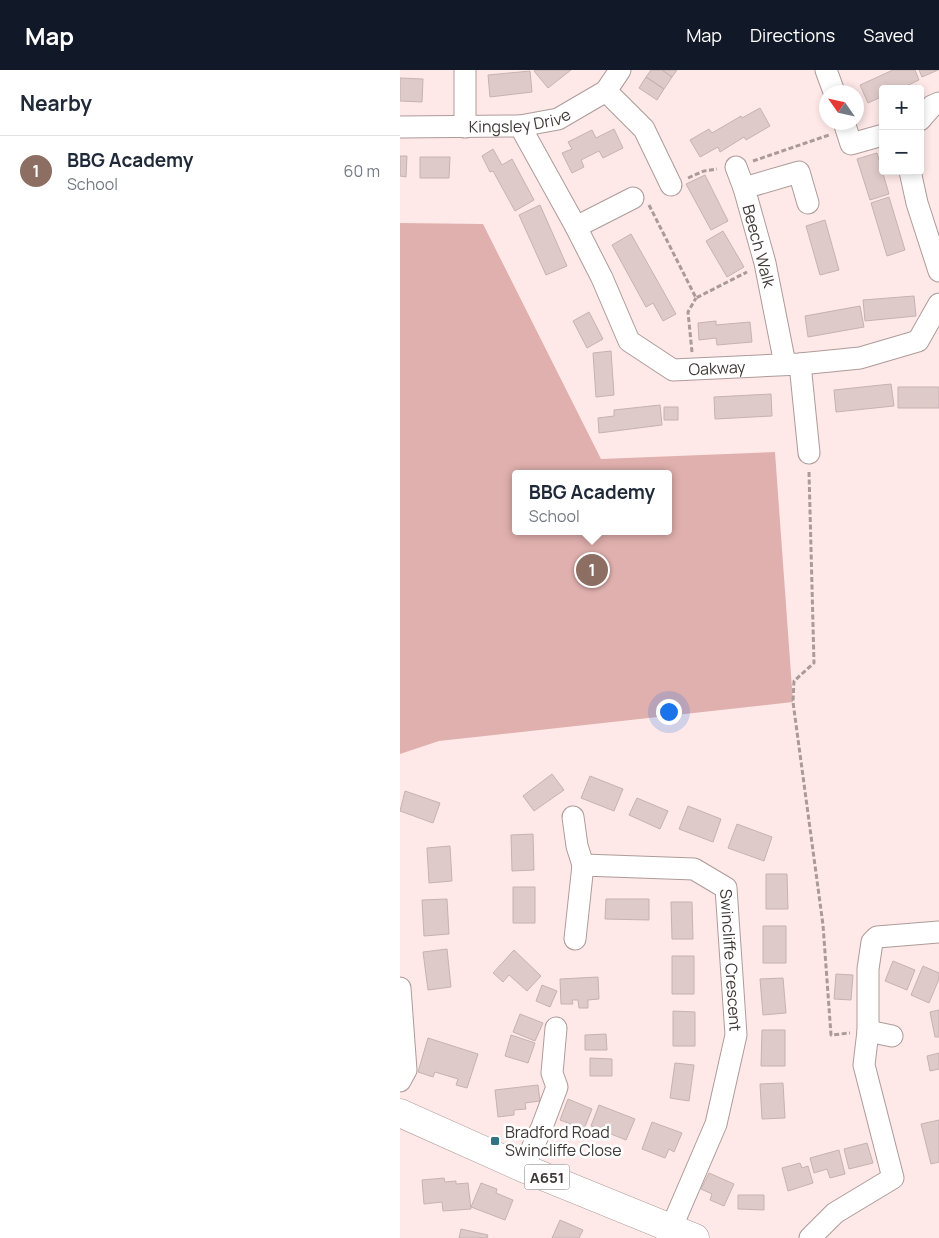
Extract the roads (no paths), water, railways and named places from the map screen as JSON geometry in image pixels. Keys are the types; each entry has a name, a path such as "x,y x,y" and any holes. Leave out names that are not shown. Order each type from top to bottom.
{"main road":[{"name":"A651","path":"400,1113 678,1235"}],"street":[{"path":"465,70 465,127"},
{"name":"Kingsley Drive","path":"400,127 520,126 558,119 606,92 620,70"},
{"path":"826,70 831,85"},
{"path":"606,92 644,129 671,185"},
{"path":"924,115 932,106 939,104"},
{"name":"Oakway","path":"520,126 576,226 602,278 629,341 673,370 792,364 860,358 918,340 939,304"},
{"path":"847,130 851,144 879,136"},
{"path":"736,167 744,188"},
{"name":"Beech Walk","path":"808,203 799,172 744,188 792,364 809,453"},
{"path":"911,175 917,204 939,271"},
{"path":"576,226 632,198"},
{"path":"573,817 580,856 575,939"},
{"name":"Swincliffe Crescent","path":"580,856 694,869 726,888 736,1035 716,1124 678,1235"},
{"path":"810,1238 835,1213 893,1178 864,1065 868,1031 868,969 872,942 877,937 939,932"},
{"path":"400,988 406,1070 400,1081"},
{"path":"523,1168 557,1087 552,1073 556,1028"},
{"path":"868,1031 892,1036"}],"place":[{"name":"BBG Academy","path":"592,570"},
{"name":"Bradford Road Swincliffe Close","path":"495,1141"}]}
